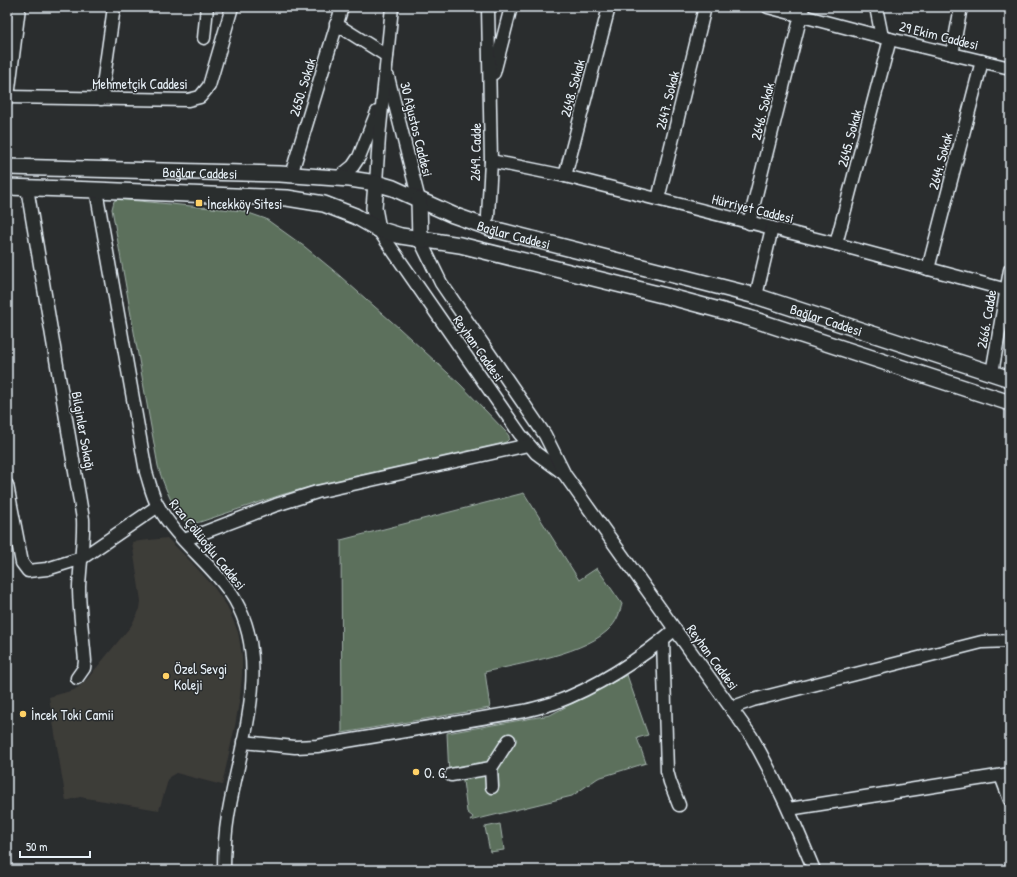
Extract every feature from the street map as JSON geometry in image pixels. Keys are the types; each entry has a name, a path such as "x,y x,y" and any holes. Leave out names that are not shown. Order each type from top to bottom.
{"main road":[{"name":"Bağlar Caddesi","path":"7,168 291,175 338,178 376,183 393,188 453,215 493,229 756,296 1010,379"},
{"path":"376,183 374,208 378,228"},
{"name":"Bağlar Caddesi","path":"7,187 249,196 309,201 340,209 378,228 401,236 460,245 750,318 1010,403"},
{"path":"419,200 420,240"}],"street":[{"path":"8,97 19,7"},
{"path":"101,99 114,7"},
{"path":"204,38 207,7"},
{"name":"Mehmetçik Caddesi","path":"8,97 188,100 200,97 209,86 232,7"},
{"name":"2650. Sokak","path":"291,175 342,7"},
{"name":"30 Ağustos Caddesi","path":"376,183 392,7"},
{"name":"2649. Cadde","path":"488,7 491,161 488,216"},
{"name":"2649. Cadde","path":"490,88 511,7"},
{"name":"2648. Sokak","path":"565,176 609,7"},
{"name":"2647. Sokak","path":"658,200 705,7"},
{"name":"29 Ekim Caddesi","path":"768,7 802,11 886,38 1010,68"},
{"name":"2645. Sokak","path":"836,244 886,38 876,7"},
{"path":"952,54 961,7"},
{"name":"2646. Sokak","path":"749,223 802,11"},
{"path":"336,24 386,61"},
{"name":"30 Ağustos Caddesi","path":"386,61 394,105 419,200"},
{"name":"2644. Sokak","path":"928,269 982,61"},
{"path":"338,178 353,166 359,157 383,94"},
{"name":"Hürriyet Caddesi","path":"491,161 565,176 836,244 1006,290"},
{"name":"Bilginler Sokağı","path":"27,188 83,520 82,558 79,586 86,661 84,668 77,678"},
{"name":"Rıza Çöllüoğlu Caddesi","path":"96,190 146,472 158,506 167,520 230,593 243,616 249,633 252,651 252,689 228,816 224,870"},
{"name":"Reyhan Caddesi","path":"378,228 528,445 565,475"},
{"path":"756,296 772,228"},
{"name":"Reyhan Caddesi","path":"420,240 441,283 545,435 565,475 732,710 762,755 789,809 814,870"},
{"name":"2666. Cadde","path":"992,373 1010,270"},
{"path":"184,540 276,505 323,490 528,445"},
{"path":"7,485 22,562 28,571 47,570 82,558 158,506"},
{"path":"243,742 295,747 317,746 524,711 554,703 592,686 643,655 674,630"},
{"path":"662,640 667,771 679,805"},
{"path":"732,710 739,705 753,700 982,642 1010,641"},
{"path":"492,787 491,768 510,740"},
{"path":"452,774 491,768"},
{"path":"789,809 1006,775 1010,800"}],"shaded area":[{"name":"Özel Sevgi Koleji","path":"167,538 213,586 227,606 238,632 242,656 240,696 222,785 176,773 169,777 159,810 80,797 66,801 49,697 74,690 80,686 131,626 140,609 141,601 132,542"}],"green space":[{"path":"118,199 243,211 266,219 305,247 399,328 460,384 506,432 509,439 506,442 499,444 316,485 200,522 187,522 178,513 174,506 158,466 112,209 114,201"},
{"path":"524,493 579,580 597,568 622,604 612,626 601,636 587,644 571,650 535,661 485,672 490,708 342,733 341,540"},
{"path":"627,675 648,735 637,738 646,763 598,778 572,796 470,821 473,817 467,812 463,781 449,777 447,733 550,715"},
{"path":"500,824 504,850 490,852 485,827"}],"place":[{"name":"İncekköy Sitesi","path":"199,203"},
{"name":"Özel Sevgi Koleji","path":"166,676"},
{"name":"İncek Toki Camii","path":"23,714"},
{"name":"O. G.","path":"416,772"}]}
